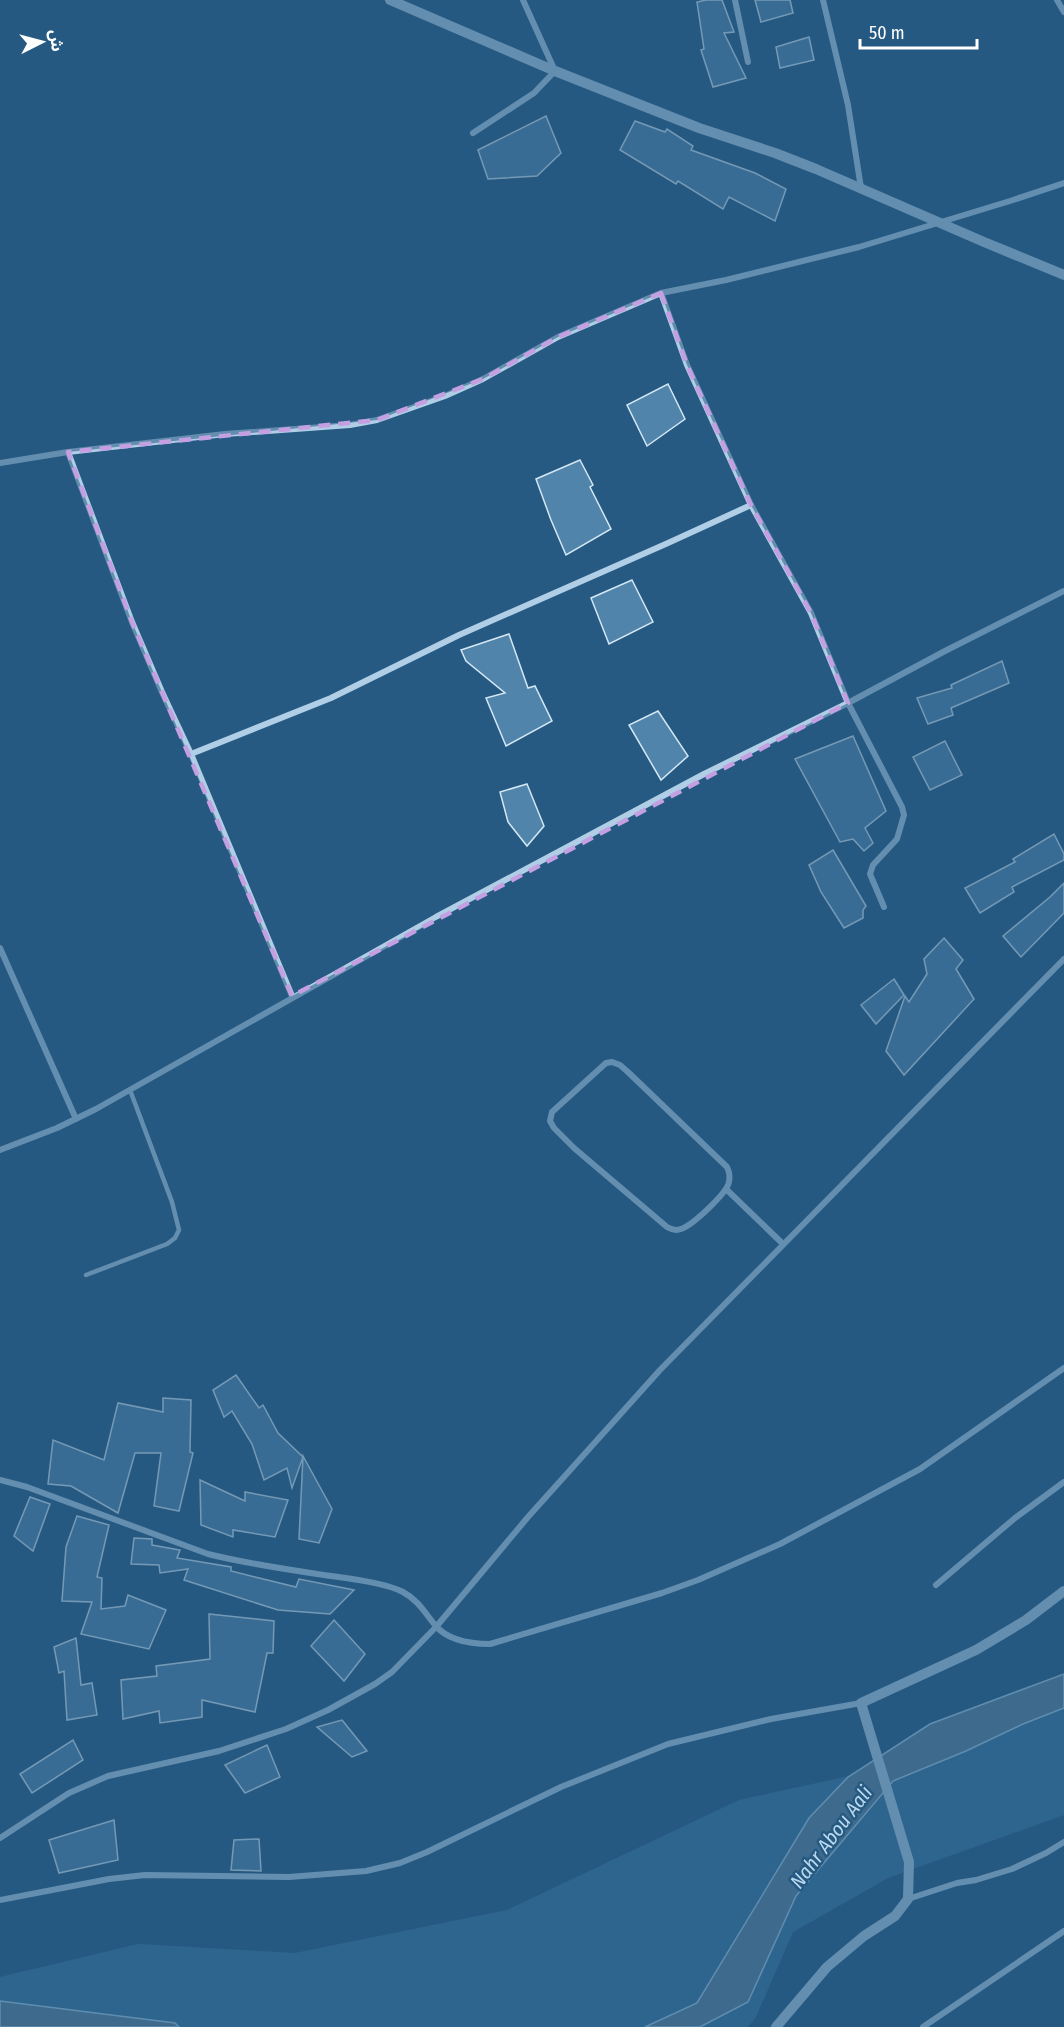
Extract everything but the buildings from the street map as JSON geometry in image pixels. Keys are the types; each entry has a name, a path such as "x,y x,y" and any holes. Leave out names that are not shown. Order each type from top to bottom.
{"street":[{"path":"390,0 555,71 699,128 775,153 861,188 938,223 1064,275"},
{"path":"523,0 555,71"},
{"path":"735,0 748,62"},
{"path":"823,0 848,105 861,188"},
{"path":"1057,0 1064,12"},
{"path":"473,133 534,93 555,71"},
{"path":"0,464 68,452 225,434 350,425 377,420 445,396 483,379 558,337 662,293 776,268 859,246 1064,183"},
{"path":"662,293 687,365 751,505 811,613 848,703 902,807 904,815 897,839 873,865 870,874 884,907"},
{"path":"68,452 132,622 191,754 292,996"},
{"path":"191,754 331,698 459,634 751,505"},
{"path":"0,1150 76,1119 436,916 694,779 848,703 1064,591"},
{"path":"0,948 76,1119"},
{"path":"0,1838 69,1793 108,1776 219,1751 286,1729 328,1710 392,1672 436,1627 528,1518 660,1370 1064,959"},
{"path":"612,1062 620,1065 727,1167 729,1182 726,1190 692,1224 681,1229 670,1230 574,1148 554,1128 550,1121 552,1112 606,1063 612,1062"},
{"path":"726,1190 783,1244"},
{"path":"0,1480 27,1487 208,1554 237,1561 366,1582 403,1592 421,1606 436,1627 450,1637 470,1644 490,1644 617,1607 698,1580 780,1544 920,1469 1064,1368"},
{"path":"936,1584 1015,1518 1064,1482"},
{"path":"0,1900 110,1879 144,1875 289,1878 366,1871 400,1863 561,1786 668,1744 771,1719 861,1703 976,1650 1026,1620 1064,1591"},
{"path":"861,1703 909,1862 908,1899"},
{"path":"776,2027 827,1967 864,1936 895,1916 908,1899 1012,1869 1064,1842"},
{"path":"923,2027 1064,1931"}],"lane":[{"path":"86,1275 167,1244 175,1238 179,1230 172,1202 130,1090"}],"highlighted area":[{"path":"661,293 687,365 751,505 811,613 848,703 292,996 132,622 68,452 377,420 483,379 558,337"}],"shaded area":[{"path":"1064,1695 1064,1815 888,1878 793,1932 756,2017 748,2027 0,2027 0,1977 138,1944 295,1953 507,1910 739,1800 968,1750"}],"water":[{"name":"Nahr Abou Aali","path":"1064,1674 1064,1708 893,1781 796,1896 748,2002 700,2027 645,2027 697,2003 809,1818 848,1777 930,1724"},
{"path":"0,2001 175,2023 179,2027 0,2027"}]}
